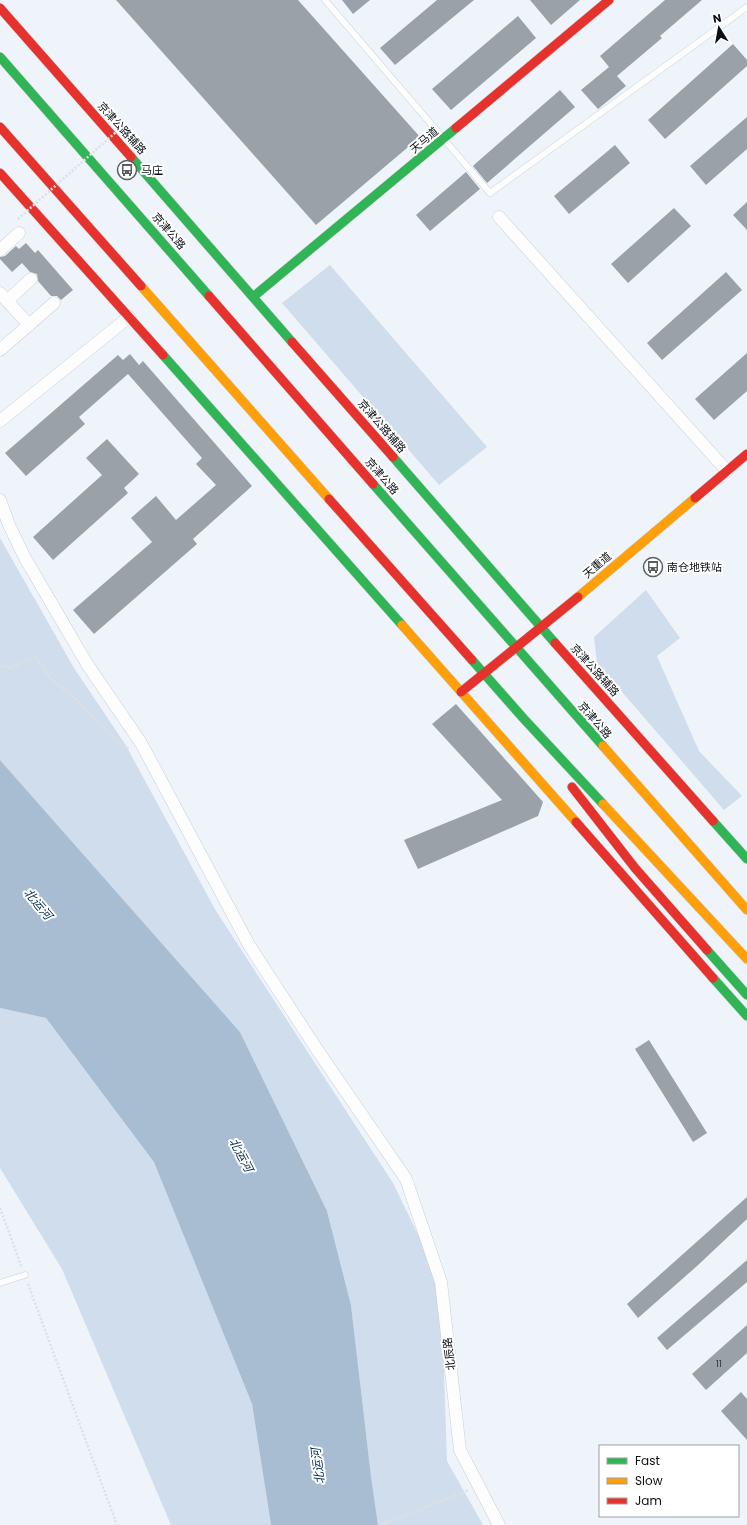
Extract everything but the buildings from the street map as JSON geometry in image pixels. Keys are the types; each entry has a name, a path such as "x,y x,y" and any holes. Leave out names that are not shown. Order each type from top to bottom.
{"main road":[{"name":"天马道","path":"253,297 609,0"},
{"name":"京津公路辅路","path":"0,8 164,193 541,628 747,859"},
{"name":"京津公路","path":"0,57 516,649 747,910"},
{"path":"0,127 524,719 747,959"},
{"path":"0,173 747,1016"},
{"name":"天重道","path":"461,692 572,603 747,454"},
{"path":"524,719 595,820 644,880 747,995"}],"street":[{"path":"499,217 728,471"},
{"path":"0,250 19,233"},
{"path":"29,325 3,297 31,279"},
{"path":"0,350 54,303"},
{"path":"0,421 129,317"},
{"name":"北辰路","path":"0,500 9,525 25,558 87,664 141,743 249,945 318,1051 406,1179 441,1282 460,1450 499,1525"}],"lane":[{"path":"325,0 490,193 747,7"},
{"path":"0,1283 24,1274"}],"path":[{"path":"18,219 125,124"},
{"path":"0,666 10,668 36,657 50,678 77,700 122,746 148,756"},
{"path":"0,1208 118,1525"},
{"path":"380,1525 478,1486"}],"shaded area":[{"path":"330,265 487,447 439,485 282,303"},
{"path":"0,538 74,668 125,744 216,911 393,1183 441,1282 447,1461 483,1525 378,1525 351,1305 327,1211 240,1032 0,760"},
{"path":"646,590 680,638 657,656 699,751 742,796 724,810 597,663 594,637"},
{"path":"0,1008 46,1018 154,1161 252,1404 271,1525 171,1525 62,1269 0,1168"}],"water":[{"name":"北运河","path":"0,760 240,1032 327,1211 351,1305 378,1525 271,1525 252,1404 154,1162 46,1018 0,1008"}],"traffic: fast":[{"path":"0,57 209,296"},
{"path":"253,297 456,128"},
{"path":"131,157 292,342"},
{"path":"163,355 402,625"},
{"path":"393,457 555,643"},
{"path":"373,484 603,746"},
{"path":"472,660 524,719 603,804"},
{"path":"713,821 747,859"},
{"path":"707,950 747,995"},
{"path":"713,978 747,1016"}],"traffic: slow":[{"path":"141,286 329,499"},
{"path":"578,597 695,498"},
{"path":"402,625 576,822"},
{"path":"603,746 747,910"},
{"path":"603,804 747,959"}],"traffic: jam":[{"path":"456,128 609,0"},
{"path":"0,8 131,157"},
{"path":"0,127 141,286"},
{"path":"0,173 163,355"},
{"path":"209,296 373,484"},
{"path":"292,342 393,457"},
{"path":"695,498 747,454"},
{"path":"329,499 472,660"},
{"path":"461,692 578,597"},
{"path":"555,643 713,821"},
{"path":"572,787 635,868 707,950"},
{"path":"576,822 713,978"}],"place":[{"name":"马庄","path":"127,170"},
{"name":"南仓地铁站","path":"653,567"}]}
